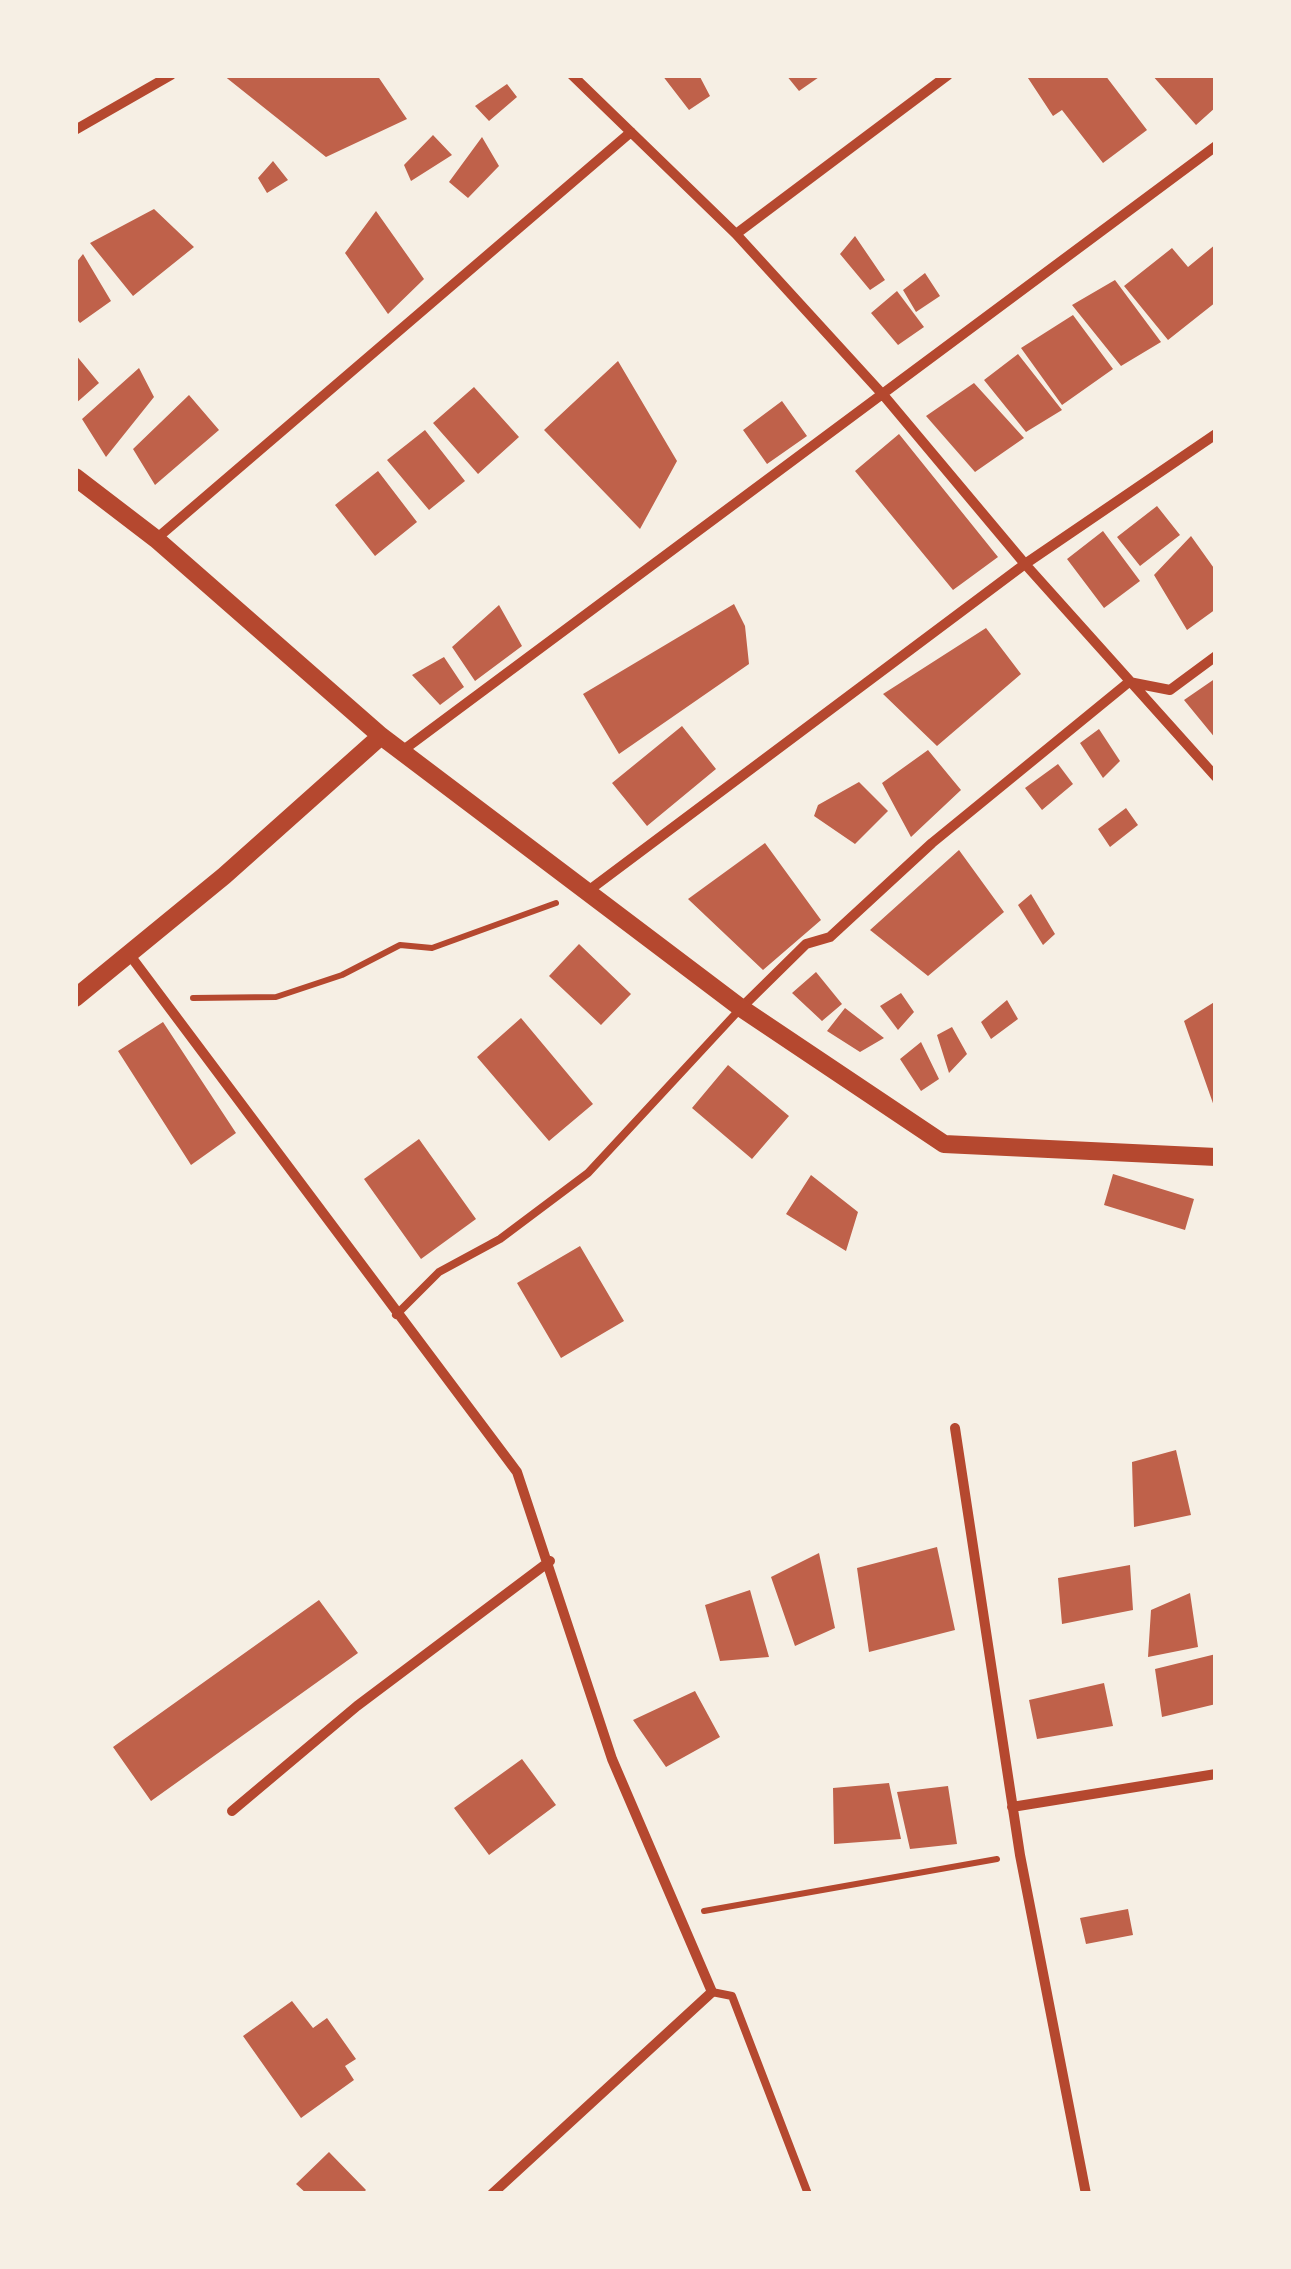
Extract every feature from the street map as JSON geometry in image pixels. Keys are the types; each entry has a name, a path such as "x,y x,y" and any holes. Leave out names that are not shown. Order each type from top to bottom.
{"street":[{"path":"75,130 172,75"},
{"path":"572,75 736,234 885,397 1026,564 1216,777"},
{"path":"736,234 948,75"},
{"path":"156,539 630,132"},
{"path":"402,750 885,397 1216,146"},
{"path":"588,891 1026,564 1216,434"},
{"path":"75,477 156,539 381,736 742,1008 944,1144 1216,1158"},
{"path":"1129,682 1170,690 1216,656"},
{"path":"742,1008 806,944 830,937 932,843 1129,682"},
{"path":"75,998 381,736"},
{"path":"129,954 517,1472 550,1561 612,1759 712,1992 492,2194"},
{"path":"955,1428 1020,1855 1086,2194"},
{"path":"232,1811 357,1706 550,1561"},
{"path":"1012,1807 1216,1774"}],"lane":[{"path":"396,1315 440,1272 500,1239 588,1173 742,1008"},
{"path":"712,1992 732,1996 808,2194"}],"path":[{"path":"162,998 276,997 342,975 400,945 432,948 588,891"},
{"path":"678,1915 1020,1855"}],"building":[{"path":"223,75 377,75 407,119 326,157"},
{"path":"662,75 699,75 710,96 689,110"},
{"path":"786,75 822,75 799,91"},
{"path":"1026,75 1105,75 1147,130 1103,163 1062,110 1053,116"},
{"path":"1152,75 1216,75 1216,107 1196,125"},
{"path":"507,84 517,97 489,121 475,106"},
{"path":"433,135 452,155 411,181 404,165"},
{"path":"482,137 499,166 468,198 449,182"},
{"path":"273,161 288,180 267,193 258,178"},
{"path":"154,209 194,247 133,296 90,243"},
{"path":"376,211 424,279 388,314 345,253"},
{"path":"855,236 885,280 870,290 840,254"},
{"path":"1216,244 1216,302 1168,340 1124,286 1172,248 1188,267"},
{"path":"83,254 111,301 80,323 75,317 75,264"},
{"path":"925,273 940,296 916,312 903,290"},
{"path":"1115,280 1161,342 1121,366 1072,305"},
{"path":"897,291 924,327 898,345 871,313"},
{"path":"1073,315 1113,369 1062,405 1021,348"},
{"path":"75,354 99,383 75,404"},
{"path":"1018,354 1062,410 1026,432 984,380"},
{"path":"618,361 677,461 640,529 544,430"},
{"path":"139,368 154,397 106,457 82,419"},
{"path":"974,383 1024,438 975,472 926,416"},
{"path":"474,387 519,437 478,474 433,423"},
{"path":"189,395 219,430 155,485 133,449"},
{"path":"782,401 807,436 767,464 743,430"},
{"path":"425,430 465,481 429,510 387,460"},
{"path":"899,434 998,557 953,590 855,471"},
{"path":"378,471 417,522 375,556 335,505"},
{"path":"1157,506 1180,535 1140,566 1117,537"},
{"path":"1103,531 1140,581 1104,608 1067,559"},
{"path":"1191,536 1216,571 1216,609 1187,630 1154,575"},
{"path":"734,604 745,626 749,664 619,754 583,694"},
{"path":"499,605 522,646 475,681 452,647"},
{"path":"986,628 1021,674 937,746 883,694"},
{"path":"444,657 464,687 440,705 412,675"},
{"path":"1216,678 1216,739 1184,700"},
{"path":"682,726 716,769 647,826 612,783"},
{"path":"1099,729 1120,761 1103,778 1080,743"},
{"path":"928,750 961,790 911,837 882,783"},
{"path":"1058,764 1073,784 1042,810 1025,788"},
{"path":"859,782 888,811 855,844 814,816 818,805"},
{"path":"1126,808 1138,825 1110,847 1098,829"},
{"path":"765,843 821,920 763,970 688,899"},
{"path":"959,850 1004,912 928,976 870,930"},
{"path":"1031,894 1055,934 1043,945 1018,905"},
{"path":"579,944 631,994 601,1025 549,976"},
{"path":"816,972 842,1004 822,1021 792,993"},
{"path":"901,993 914,1012 898,1030 880,1006"},
{"path":"1007,1000 1018,1019 991,1039 981,1022"},
{"path":"1216,1001 1216,1109 1215,1109 1184,1021"},
{"path":"845,1008 884,1038 860,1052 827,1031"},
{"path":"521,1018 593,1104 549,1141 477,1057"},
{"path":"163,1022 236,1133 191,1165 118,1051"},
{"path":"952,1027 967,1054 949,1073 937,1035"},
{"path":"921,1042 939,1079 921,1091 900,1059"},
{"path":"728,1065 789,1116 752,1159 692,1108"},
{"path":"419,1139 476,1219 421,1259 364,1179"},
{"path":"1113,1174 1194,1199 1185,1230 1104,1205"},
{"path":"811,1175 858,1212 846,1251 786,1214"},
{"path":"580,1246 624,1321 561,1358 517,1283"},
{"path":"1176,1450 1191,1515 1134,1527 1132,1462"},
{"path":"937,1547 955,1630 869,1652 857,1568"},
{"path":"819,1553 835,1628 795,1646 771,1577"},
{"path":"1130,1565 1133,1610 1062,1624 1058,1578"},
{"path":"750,1590 769,1657 720,1661 705,1605"},
{"path":"1190,1593 1198,1647 1148,1657 1151,1610"},
{"path":"319,1600 358,1653 151,1801 113,1747"},
{"path":"1216,1654 1216,1704 1162,1717 1155,1669"},
{"path":"1104,1683 1113,1726 1037,1739 1029,1700"},
{"path":"695,1691 720,1737 666,1767 633,1720"},
{"path":"522,1759 556,1805 489,1855 454,1808"},
{"path":"889,1783 901,1839 834,1844 833,1788"},
{"path":"948,1786 957,1844 910,1849 897,1792"},
{"path":"1128,1909 1133,1935 1086,1944 1080,1918"},
{"path":"292,2001 313,2028 327,2018 356,2059 345,2066 354,2080 301,2118 243,2036"},
{"path":"329,2152 366,2190 362,2194 307,2194 296,2184"}]}
